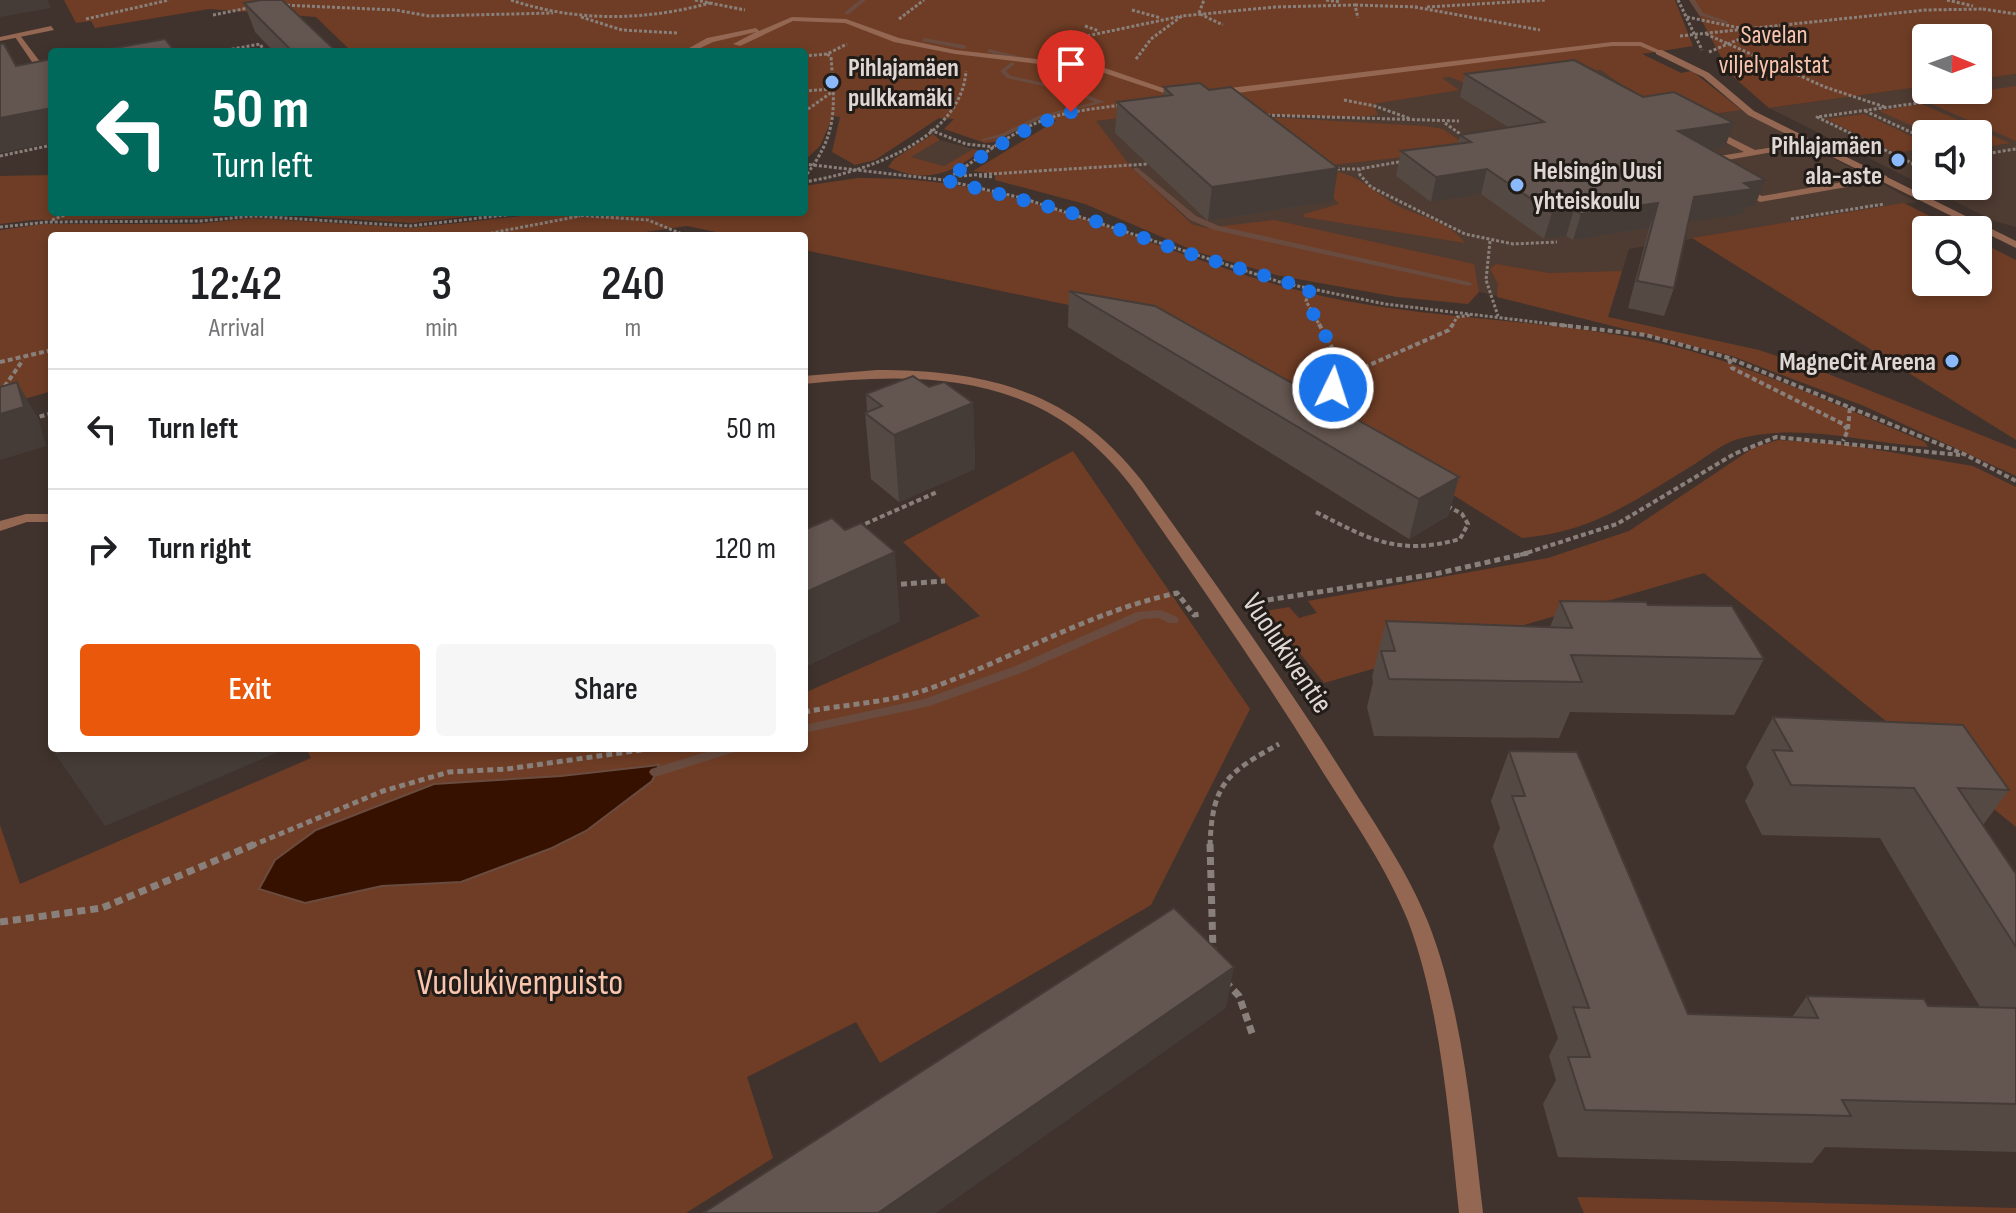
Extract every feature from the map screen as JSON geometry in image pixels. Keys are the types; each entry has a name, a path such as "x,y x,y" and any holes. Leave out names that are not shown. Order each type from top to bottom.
{"street":[{"path":"737,44 792,19 846,21 897,40 955,52 1099,69 1130,77 1177,97 1190,96"},
{"path":"0,39 51,28"},
{"path":"696,48 724,36 764,30"},
{"path":"16,36 44,73"},
{"path":"1203,94 1612,44 1641,44 1706,75 1751,113 1912,193"},
{"path":"1288,76 1298,82"},
{"path":"1701,126 1753,153"},
{"path":"1707,170 1694,162 1813,144"},
{"path":"1733,184 1760,199 1883,178"},
{"path":"1925,200 2016,245"},
{"name":"Vuolukiventie","path":"808,380 870,372 927,373 963,378 1039,402 1084,428 1119,463 1225,608 1318,747 1392,870 1423,937 1434,984 1448,1046 1471,1213"},
{"path":"0,526 26,518 48,518"}],"path":[{"path":"86,19 169,0"},
{"path":"511,0 553,13"},
{"path":"695,0 752,11"},
{"path":"1199,13 1204,0"},
{"path":"1326,0 1355,5"},
{"path":"1056,42 1199,13 1545,0"},
{"path":"1678,0 1704,55 1742,38 1749,29"},
{"path":"1947,0 2016,14"},
{"path":"270,4 395,10 429,16 678,11 710,3"},
{"path":"1355,5 1358,18"},
{"path":"213,15 256,7"},
{"path":"1415,7 1543,30"},
{"path":"1695,35 1925,10 1984,9"},
{"path":"1132,10 1162,19"},
{"path":"1199,13 1223,25"},
{"path":"573,14 622,30 724,36"},
{"path":"1130,77 1131,67 1151,39 1182,16"},
{"path":"1687,17 1749,29"},
{"path":"1085,26 1101,31"},
{"path":"808,56 827,54 875,32"},
{"path":"1705,34 1825,87 1886,107"},
{"path":"238,48 260,44 262,48"},
{"path":"808,179 861,171 930,130 951,113 962,99 968,84 966,68 955,52"},
{"path":"808,175 826,150 837,113 832,91 831,57 827,54"},
{"path":"1298,82 1419,122"},
{"path":"808,91 832,91"},
{"path":"808,108 832,91"},
{"path":"944,180 1040,121 1071,112 1130,104"},
{"path":"1912,104 1817,117 1912,163"},
{"path":"1864,110 1912,132"},
{"path":"1255,115 1445,123 1459,121"},
{"path":"1445,123 1470,141"},
{"path":"930,130 966,144 995,147"},
{"path":"0,156 48,146"},
{"path":"1992,153 2016,149"},
{"path":"1323,168 1359,169 1410,160"},
{"path":"808,164 944,180 1049,206 1187,253 1310,289 1385,304 1646,335 1729,358 1966,455 2016,481"},
{"path":"959,176 1148,164"},
{"path":"1359,169 1360,175 1371,187 1465,234 1513,244 1557,242"},
{"path":"953,175 994,177"},
{"path":"1785,220 1912,199"},
{"path":"48,222 63,216"},
{"path":"0,227 48,222 200,221 254,216 410,226 496,216"},
{"path":"497,232 579,216"},
{"path":"617,216 648,220 677,232"},
{"path":"1490,241 1484,266 1489,301 1498,316"},
{"path":"1310,289 1306,301 1339,360 1342,377"},
{"path":"1313,417 1342,377 1449,330 1457,317 1485,314"},
{"path":"0,362 48,351"},
{"path":"1729,358 1732,368 1832,417 1848,430"},
{"path":"0,393 23,359"},
{"path":"1843,441 1848,430 1850,406"},
{"path":"26,420 48,414"},
{"path":"1288,598 1378,585 1541,550 1618,523 1749,443 1776,437 1966,455"},
{"path":"858,527 937,492"},
{"path":"1316,512 1381,546 1409,549 1438,547 1460,539 1468,524 1462,514 1437,499"},
{"path":"885,586 945,581"},
{"path":"808,711 927,689 1089,620 1155,597 1177,593"},
{"path":"1213,956 1211,821 1226,779 1247,762 1279,744"},
{"path":"0,922 102,908 383,791 449,772 507,769 627,752"},
{"path":"1222,978 1239,996 1253,1036"}],"shaded area":[{"name":"Helsingin Uusi yhteiskoulu","path":"1640,53 1681,73 1692,71 1747,114 1917,202 1629,249 1606,322 1192,224 1132,168 1095,121"},
{"name":"Pihlajamäen ala-aste","path":"2016,74 2016,227 1994,221 1992,216 1984,216 1952,200 1992,200 1992,120 1912,120 1912,180 1769,108 1912,88 1912,104 1992,104 1992,77"},
{"path":"940,140 973,149 944,166 910,157"},
{"path":"659,765 652,781 586,831 552,848 461,882 382,886 305,903 259,889 275,860 316,830 434,784 561,776"}],"green space":[{"path":"64,0 1675,0 1693,46 1642,54 1681,73 1692,71 1741,110 1701,114 1678,111 1638,94 1601,70 1473,86 1450,77 1442,78 1459,90 1373,104 1378,115 1371,116 1271,115 1218,106 1096,121 1132,168 1192,224 1207,228 1274,220 1474,264 1479,292 1468,304 1397,297 1276,275 1197,252 1085,204 995,180 995,174 973,171 1057,120 1037,120 994,142 985,143 944,129 954,119 939,118 875,160 855,165 832,152 840,117 833,116 820,146 808,157 808,48 348,48 316,17 209,9 95,28 91,21 76,23"},
{"name":"Savelan viljelypalstat","path":"1691,0 2016,0 2016,74 1992,77 1992,24 1912,24 1912,88 1769,108 1730,74"},
{"path":"2016,86 2016,141 1992,131 1992,120 1968,120 1931,104 1992,104 1992,90"},
{"path":"1922,104 1958,120 1912,120 1912,126 1879,111"},
{"path":"1864,114 1912,136 1912,150 1896,153 1826,119"},
{"path":"1264,117 1424,126 1443,129 1466,145 1459,151 1331,165"},
{"path":"933,134 940,140 911,157 944,166 973,149 981,151 959,166 938,174 915,175 888,167 894,159"},
{"path":"1992,135 2010,143 1992,146"},
{"path":"1336,172 1360,181 1398,206 1451,229 1465,243 1304,217 1304,214 1339,204 1315,177"},
{"path":"48,175 48,216 225,216 33,220 0,224 0,176"},
{"path":"858,178 890,179 942,183 986,191 1074,216 1246,275 1335,299 1613,334 1659,343 1727,362 1794,387 1925,442 1928,447 1809,433 1761,434 1738,439 1591,522 1547,535 1522,538 1189,330 808,251 808,232 716,232 687,226 646,232 48,232 48,392 0,406 0,230 43,224 195,224 253,218 411,228 521,216 808,216 808,185"},
{"name":"MagneCit Areena","path":"1904,203 1930,216 1912,216 1912,296 1992,296 1992,248 2016,260 2016,440 1692,238"},
{"path":"301,216 472,216 412,223"},
{"path":"1496,264 1549,273 1622,271 1608,317 1759,350 1816,369 2016,449 2016,476 1864,406 1732,356 1497,297 1498,284 1490,269"},
{"path":"1778,440 1843,444 1973,466 2016,487 2016,827 1704,573 1324,683 1266,611 1289,607 1299,618 1317,613 1308,601 1548,558 1629,531 1753,448"},
{"name":"Vuolukivenpuisto","path":"1073,451 1250,709 1151,905 880,1063 856,1022 747,1077 773,1158 686,1213 0,1213 0,825 20,884 311,758 308,752 808,752 808,691 980,616 903,542"},
{"path":"1577,1197 2016,1208 2016,1213 1584,1213"}],"building":[{"path":"282,0 333,48 289,48 244,3"},
{"path":"165,39 172,48 115,48"},
{"path":"0,44 4,44 16,66 48,60 48,109 0,118"},
{"path":"1574,60 1643,97 1674,92 1734,123 1678,131 1765,180 1744,183 1753,189 1694,197 1674,288 1637,281 1658,203 1581,214 1574,210 1552,213 1487,169 1436,177 1401,151 1471,142 1460,135 1544,122 1465,74"},
{"path":"1200,83 1209,90 1231,87 1338,168 1212,187 1117,102 1172,95 1164,87"},
{"path":"1069,291 1155,306 1459,477 1419,499"},
{"path":"913,376 929,387 944,382 973,403 894,435 865,413 882,406 866,394"},
{"path":"17,382 24,407 0,414 0,387"},
{"path":"832,518 845,530 861,523 895,552 808,591 808,528"},
{"path":"1560,601 1732,606 1764,659 1571,655 1582,682 1389,679 1381,651 1395,651 1386,621 1572,628"},
{"path":"1773,717 1963,725 2009,790 1958,788 2016,874 2016,947 1914,788 1791,785 1773,750 1792,751"},
{"path":"1509,751 1577,752 1688,1014 1818,1018 1807,996 1924,999 1928,1006 2016,1008 2016,1104 1842,1100 1851,1116 1585,1110 1568,1057 1590,1057 1573,1007 1589,1008 1512,796 1525,796"},
{"path":"1174,908 1234,967 878,1213 703,1213"}],"waterway":[{"path":"847,13 863,0"},
{"path":"1692,0 1701,14 1726,22"},
{"path":"924,40 964,47"},
{"path":"989,51 1024,59"},
{"path":"984,140 1003,135 1040,117 1102,102 1069,90 1009,77 1003,71 1012,64"},
{"path":"1136,169 1193,218 1217,228 1469,284"},
{"path":"808,728 926,703 1017,670 1141,615 1161,614 1173,620"},
{"path":"655,772 721,752"}],"place":[{"name":"Pihlajamäen pulkkamäki","path":"832,82"},
{"name":"Pihlajamäen ala-aste","path":"1898,160"},
{"name":"Helsingin Uusi yhteiskoulu","path":"1517,185"},
{"name":"MagneCit Areena","path":"1952,361"}],"route":[{"path":"1071,112 1040,121 1006,139 944,180 1088,217 1187,253 1310,289 1306,301 1339,360 1342,377 1333,388"}]}
